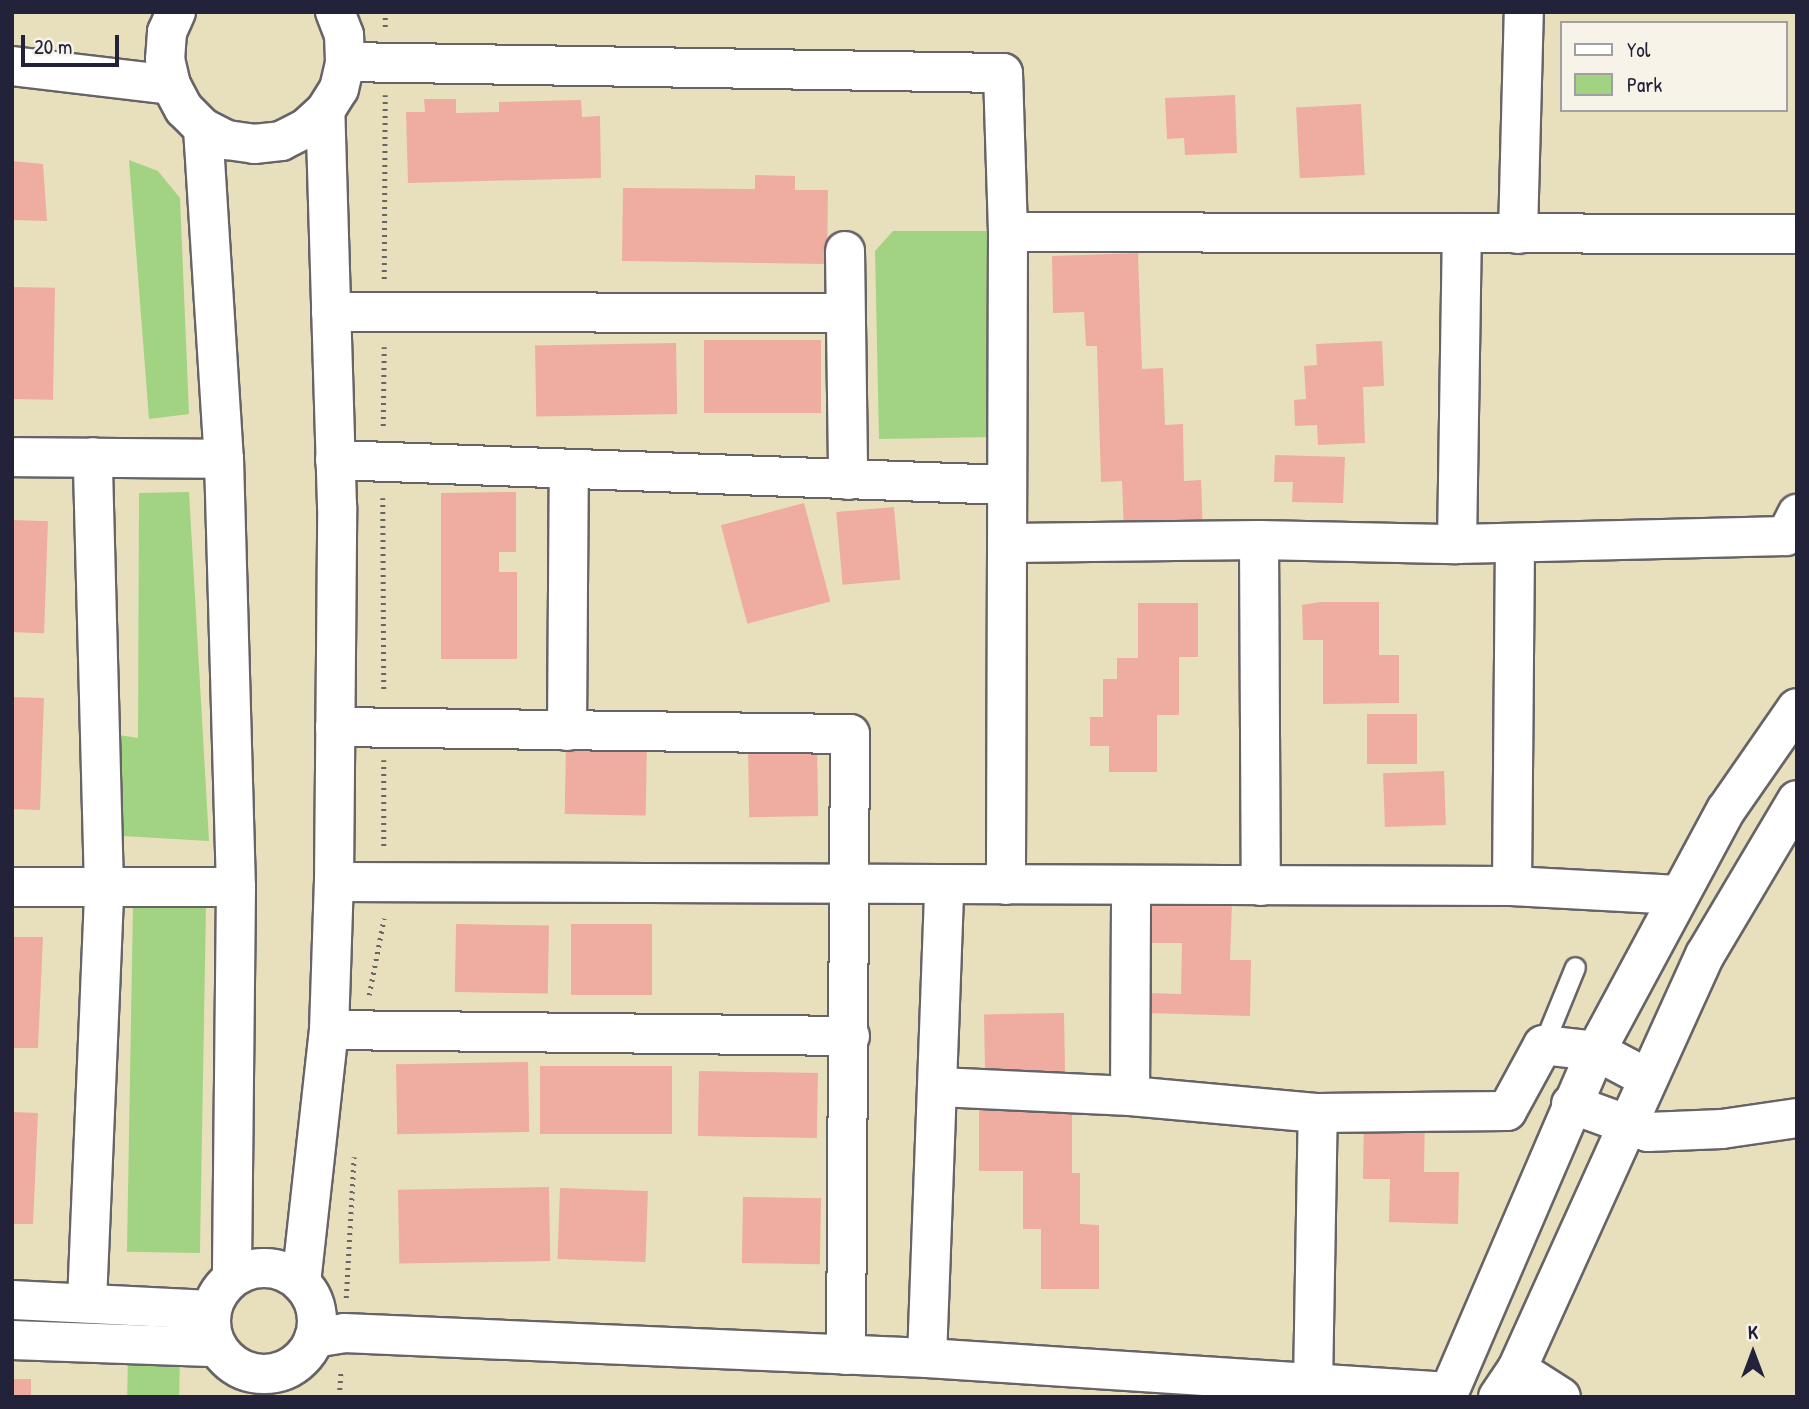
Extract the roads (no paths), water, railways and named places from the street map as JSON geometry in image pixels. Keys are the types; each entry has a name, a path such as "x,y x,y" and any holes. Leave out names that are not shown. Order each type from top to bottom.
{"street":[{"path":"176,12 167,33 165,59 171,85 184,109 203,128 240,142 281,141 305,129 325,111 339,89 345,62 344,35 335,12"},
{"path":"1518,234 1520,47 1524,12"},
{"path":"345,62 1003,73 1008,232 1006,885"},
{"path":"12,66 171,85"},
{"path":"12,1300 87,1302 223,1355 259,1374 284,1383 314,1338 316,1309 302,1283 329,1030 334,882 335,460 325,111"},
{"path":"203,128 224,459 236,887 232,1278"},
{"path":"1008,232 1797,234"},
{"path":"1457,544 1462,233"},
{"path":"845,251 848,480"},
{"path":"331,312 845,313"},
{"path":"12,457 224,459"},
{"path":"87,1302 104,888 93,457"},
{"path":"335,460 1006,485"},
{"path":"567,731 569,469"},
{"path":"1008,543 1259,540 1457,544 1786,536 1797,514"},
{"path":"1259,540 1261,886"},
{"path":"1512,886 1515,543"},
{"path":"314,1338 344,1334 927,1359 1447,1394 1595,1051 1726,810 1797,708"},
{"path":"335,727 850,734 846,1355"},
{"path":"1561,1397 1507,1383 1706,955 1794,812"},
{"path":"334,882 1512,886 1678,895"},
{"path":"927,1359 939,1087 944,886"},
{"path":"1130,1096 1131,886"},
{"path":"12,887 236,887"},
{"path":"329,1030 850,1036"},
{"path":"939,1087 1130,1096 1318,1112 1507,1111 1543,1045 1595,1051 1647,1078"},
{"path":"1572,1104 1648,1132 1722,1129 1797,1118"},
{"path":"1313,1386 1318,1112"},
{"path":"223,1355 219,1292 232,1278 268,1268 302,1283"},
{"path":"12,1340 223,1355"}],"lane":[{"path":"1543,1045 1575,967"}]}
